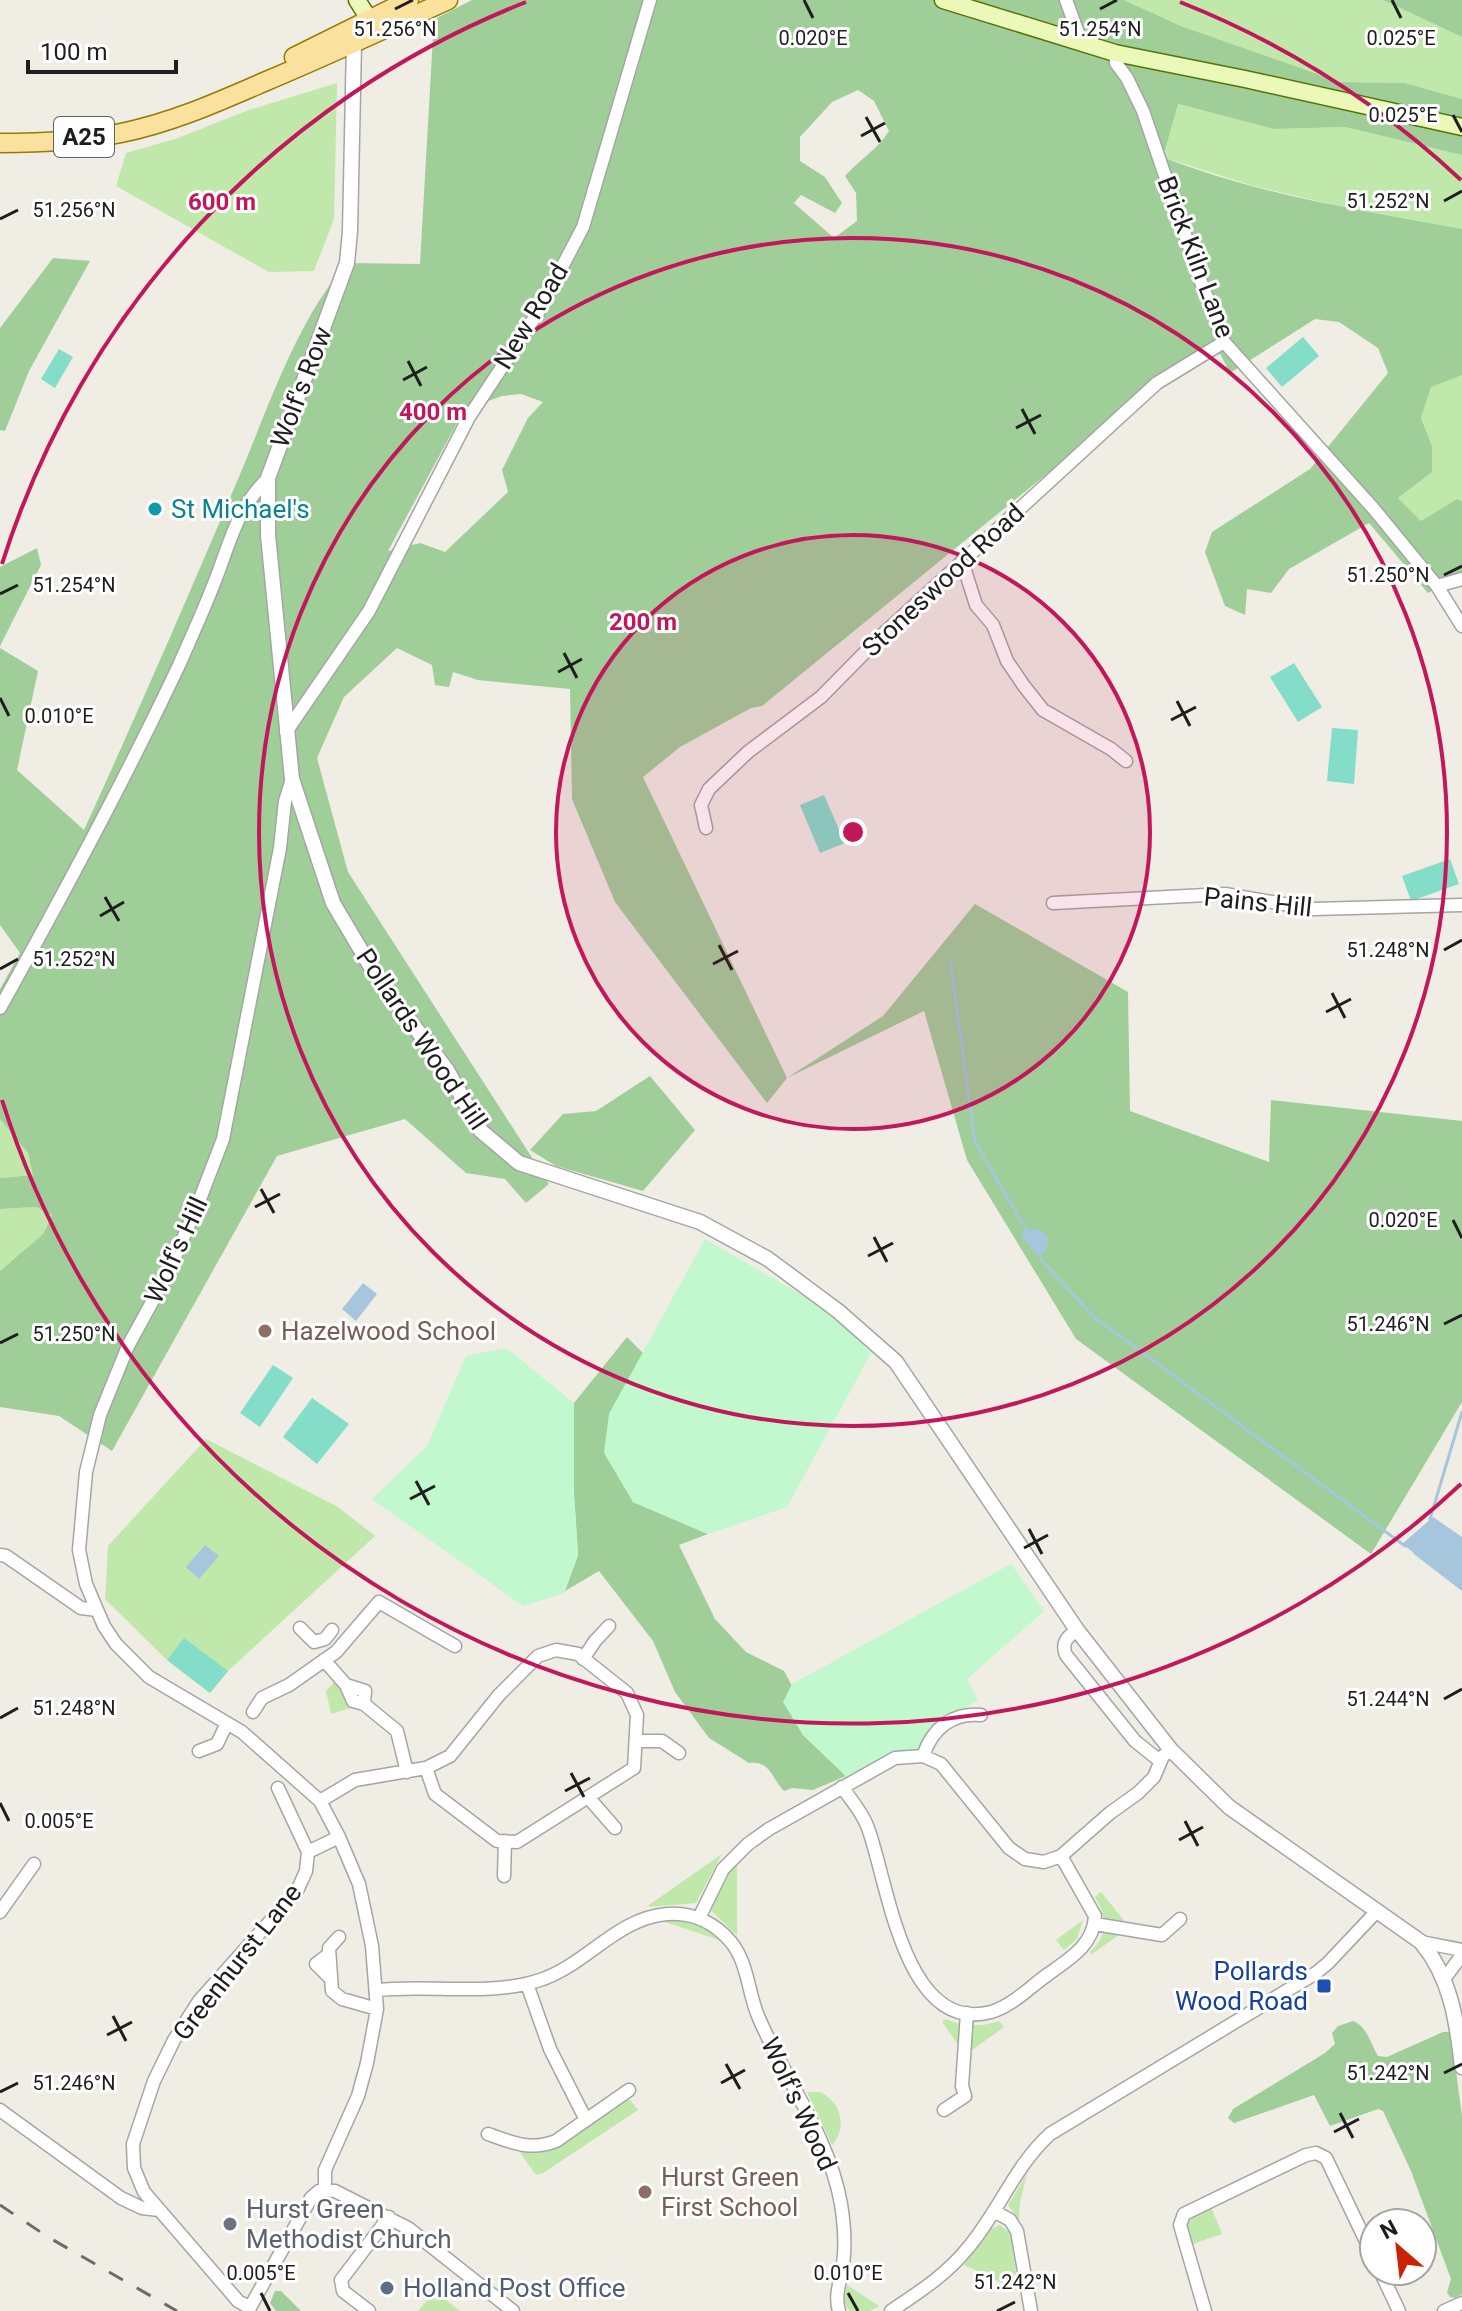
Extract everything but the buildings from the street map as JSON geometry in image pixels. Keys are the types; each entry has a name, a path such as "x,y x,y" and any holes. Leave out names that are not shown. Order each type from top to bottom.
{"main road":[{"path":"346,0 361,32"},
{"path":"357,0 361,32"},
{"path":"361,32 409,0"},
{"name":"A25","path":"0,143 35,143 121,133 166,120 203,108 361,32 448,0"},
{"path":"943,0 1115,53 1462,127"}],"street":[{"name":"New Road","path":"286,732 369,611 469,417 539,311 583,227 650,0"},
{"path":"1066,0 1082,44"},
{"name":"Wolf's Row","path":"286,732 268,535 268,478 347,263 361,32"},
{"name":"Brick Kiln Lane","path":"1115,53 1116,63 1143,111 1224,342 1373,508 1437,586"},
{"name":"Stoneswood Road","path":"706,828 701,805 709,789 748,752 821,697 879,638 1157,383 1224,342"},
{"path":"0,1008 64,892 160,704 217,576 237,519 251,495 268,478"},
{"path":"962,561 976,605 993,625 1007,661 1043,710 1126,761"},
{"path":"1462,579 1437,586 1462,626"},
{"name":"Pollards Wood Hill","path":"286,732 292,779 333,903 375,974 447,1070 481,1131 519,1163 700,1222 768,1259 838,1311 896,1362 1077,1630"},
{"name":"Wolf's Hill","path":"292,779 285,801 280,848 223,1139 169,1271 128,1346 95,1431 86,1472 79,1550 86,1584 116,1644 149,1677 227,1723 272,1757 320,1801 359,1884 365,1905 377,2009 358,2096 325,2170 325,2190"},
{"name":"Pains Hill","path":"1053,903 1225,894 1313,909 1462,905"},
{"path":"0,1555 6,1556 81,1608 97,1610"},
{"path":"253,1712 262,1698 289,1685 336,1652 379,1602 455,1646"},
{"path":"583,1659 609,1626"},
{"path":"300,1628 314,1642 328,1634 336,1652"},
{"path":"1165,1755 1077,1630 1065,1641 1063,1647 1066,1655 1135,1741 1165,1755 1229,1807 1421,1942 1444,1979 1454,2014 1462,2067"},
{"path":"320,1801 355,1780 426,1768 450,1756 499,1695 538,1656 556,1650 578,1654 627,1693 637,1715 638,1741 634,1768 517,1842 497,1841 435,1794 426,1768"},
{"path":"324,1660 346,1685 353,1701 364,1704 397,1731 407,1772"},
{"path":"923,1756 937,1729 962,1715 981,1715"},
{"path":"199,1751 217,1744 227,1723"},
{"path":"638,1741 662,1741 679,1753"},
{"path":"377,1990 527,1984 562,1970 641,1920 669,1914 699,1918 723,1869 748,1844 895,1758 923,1756 941,1764 1017,1855 1044,1862 1061,1856 1110,1813 1147,1786 1165,1755"},
{"path":"842,1787 868,1825 899,1936 910,1962 935,1999 956,2011 990,2012 1008,2004 1083,1947 1095,1924 1093,1909 1061,1856"},
{"name":"Greenhurst Lane","path":"249,2310 144,2192 134,2168 133,2144 154,2081 174,2040 199,2001 297,1891 306,1871 308,1852 278,1788"},
{"path":"588,1797 615,1828"},
{"name":"Greenhurst Lane","path":"308,1852 339,1837"},
{"path":"504,1876 505,1841"},
{"path":"0,1912 34,1864"},
{"path":"891,2311 946,2272 968,2248 1025,2162 1050,2134 1316,1973 1377,1911"},
{"name":"Wolf's Wood","path":"699,1918 726,1937 740,1957 757,2015 812,2123 835,2179 844,2232 843,2264 836,2299 839,2311"},
{"path":"1095,1924 1162,1935 1180,1919"},
{"path":"334,1923 340,1941 329,1948 332,1991 342,1999 377,2009"},
{"path":"1421,1942 1462,1952 1444,1979"},
{"path":"527,1984 550,2049 586,2120"},
{"path":"944,2110 965,2096 962,2086 967,2013"},
{"path":"488,2134 516,2144 543,2146 556,2141 629,2090"},
{"path":"0,2110 132,2204 159,2210"},
{"path":"1205,2311 1180,2225 1184,2214 1316,2153 1326,2158 1358,2225"},
{"path":"249,2310 311,2198 325,2190 335,2191 408,2228 513,2311"},
{"path":"132,2204 144,2192"},
{"path":"994,2211 1010,2220 1017,2231 1031,2311"},
{"path":"369,2311 340,2286 341,2280 389,2217"},
{"path":"1388,2287 1399,2311"},
{"path":"1444,2311 1462,2303"}],"green space":[{"path":"472,0 1124,0 1181,26 1340,82 1405,83 1462,99 1462,155 1345,127 1274,129 1178,104 1163,157 1273,191 1462,229 1462,375 1431,387 1421,418 1432,446 1432,472 1398,498 1421,521 1457,499 1462,501 1462,577 1428,593 1369,523 1289,569 1271,593 1247,589 1245,615 1225,606 1205,552 1212,532 1310,469 1388,373 1378,348 1339,322 1315,319 1230,373 1214,342 1076,450 762,706 751,708 680,747 643,777 787,1078 767,1103 615,902 572,799 570,689 478,680 453,672 449,687 435,685 432,665 397,648 344,697 317,758 348,872 549,1184 526,1203 505,1179 466,1173 405,1119 277,1156 112,1451 59,1416 0,1407 0,1271 43,1234 52,1215 36,1207 0,1209 0,1178 33,1175 28,1153 0,1119 0,989 20,953 0,925 0,648 38,671 17,770 84,830 285,366 312,312 347,263 420,264 433,36 421,26","holes":["858,90 874,101 889,131 845,176 856,193 857,221 834,238 794,203 801,195 835,213 842,203 825,177 800,161 800,137 832,102","521,394 543,402 528,418 502,470 508,492 445,552 420,543 388,551 464,410 502,396"]},
{"path":"1124,0 1383,0 1462,37 1462,99 1405,83 1340,82 1181,26"},
{"path":"1383,0 1462,0 1462,37"},
{"path":"337,83 334,219 314,271 269,272 116,186 126,153"},
{"path":"1177,104 1274,129 1345,127 1462,155 1462,229 1334,205 1250,185 1163,157"},
{"path":"53,258 90,261 29,371 5,431 0,430 0,328"},
{"path":"1462,375 1462,501 1457,499 1421,521 1398,498 1432,471 1432,446 1421,418 1431,386"},
{"path":"37,548 41,565 0,646 0,567"},
{"path":"975,904 1128,992 1130,1111 1269,1162 1271,1100 1462,1121 1462,1402 1371,1554 1076,1339 967,1160 924,1011 787,1078 883,1016"},
{"path":"650,1076 695,1130 643,1191 556,1166 530,1150 563,1114 596,1111"},
{"path":"0,1119 28,1153 33,1175 0,1178"},
{"path":"36,1207 52,1214 43,1234 0,1271 0,1209"},
{"path":"705,1239 829,1311 871,1353 787,1507 708,1534 633,1502 604,1453 609,1414"},
{"path":"627,1337 643,1353 609,1414 633,1502 708,1534 679,1545 715,1619 746,1652 784,1671 796,1693 784,1702 803,1735 846,1776 813,1790 792,1788 784,1791 762,1764 749,1763 709,1738 675,1692 653,1641 599,1571 565,1591 578,1555 574,1403"},
{"path":"506,1348 574,1403 578,1555 564,1593 523,1606 372,1499 427,1446 466,1356"},
{"path":"206,1439 338,1507 375,1536 228,1671 210,1693 167,1660 105,1599 108,1546"},
{"path":"1011,1564 1044,1611 967,1679 978,1700 933,1727 918,1748 894,1753 848,1778 803,1735 783,1702 792,1684"},
{"path":"333,1683 346,1685 364,1704 331,1714 326,1691"},
{"path":"722,1854 696,1903 649,1907 649,1905"},
{"path":"737,1865 737,1935 711,1911 729,1873"},
{"path":"1101,1892 1126,1923 1127,1929 1092,1954 1090,1952 1100,1939 1104,1926 1095,1897"},
{"path":"671,1918 699,1925 722,1941 662,1921"},
{"path":"1083,1920 1077,1939 1064,1950 1056,1940"},
{"path":"946,2019 972,2025 999,2021 1004,2027 968,2053 963,2051 942,2022"},
{"path":"1353,2021 1358,2024 1378,2056 1387,2057 1443,2032 1451,2032 1462,2117 1462,2294 1455,2298 1447,2292 1451,2279 1438,2244 1438,2207 1424,2207 1383,2111 1378,2109 1330,2126 1314,2095 1234,2123 1228,2118 1233,2109 1325,2053 1335,2044 1332,2033 1338,2026"},
{"path":"807,2092 820,2092 837,2108 840,2131 832,2145"},
{"path":"624,2100 630,2100 638,2110 543,2173 536,2175 519,2151 536,2153 560,2145"},
{"path":"1027,2174 1020,2202 1019,2220 1008,2205"},
{"path":"1210,2204 1222,2234 1190,2245 1185,2224 1188,2217"},
{"path":"1000,2225 1010,2233 1019,2291 964,2265 991,2229"},
{"path":"847,2285 879,2306 870,2311 849,2311 844,2301"},
{"path":"275,2291 281,2291 301,2311 276,2311 270,2303"},
{"path":"435,2291 460,2311 418,2311"}],"shaded area":[{"path":"1303,337 1319,356 1282,387 1266,368"},
{"path":"59,349 73,357 55,388 41,379"},
{"path":"1294,663 1322,707 1298,722 1270,677"},
{"path":"1332,728 1358,730 1354,784 1327,781"},
{"path":"824,795 845,843 820,853 800,805"},
{"path":"1450,859 1459,884 1411,901 1402,876"},
{"path":"1026,1229 1039,1229 1049,1238 1046,1250 1039,1257 1021,1236"},
{"path":"363,1283 377,1294 356,1321 342,1309"},
{"path":"273,1365 293,1378 260,1427 240,1413"},
{"path":"312,1398 349,1424 317,1464 283,1437"},
{"path":"1433,1517 1462,1537 1462,1589 1402,1544"},
{"path":"205,1545 219,1556 199,1579 186,1567"},
{"path":"184,1638 228,1671 210,1693 167,1660"}],"waterway":[{"path":"950,959 975,1142 1026,1229"},
{"path":"1039,1257 1094,1317 1405,1546"},
{"path":"1430,1519 1462,1412"},
{"path":"1415,1553 1462,1589"}],"railway":[{"path":"0,2205 48,2237 177,2311"}],"place":[{"name":"St Michael's","path":"155,509"},
{"name":"Hazelwood School","path":"265,1331"},
{"name":"Pollards Wood Road","path":"1324,1986"},
{"name":"Hurst Green First School","path":"645,2192"},
{"name":"Hurst Green Methodist Church","path":"230,2224"},
{"name":"Holland Post Office","path":"387,2288"}]}
